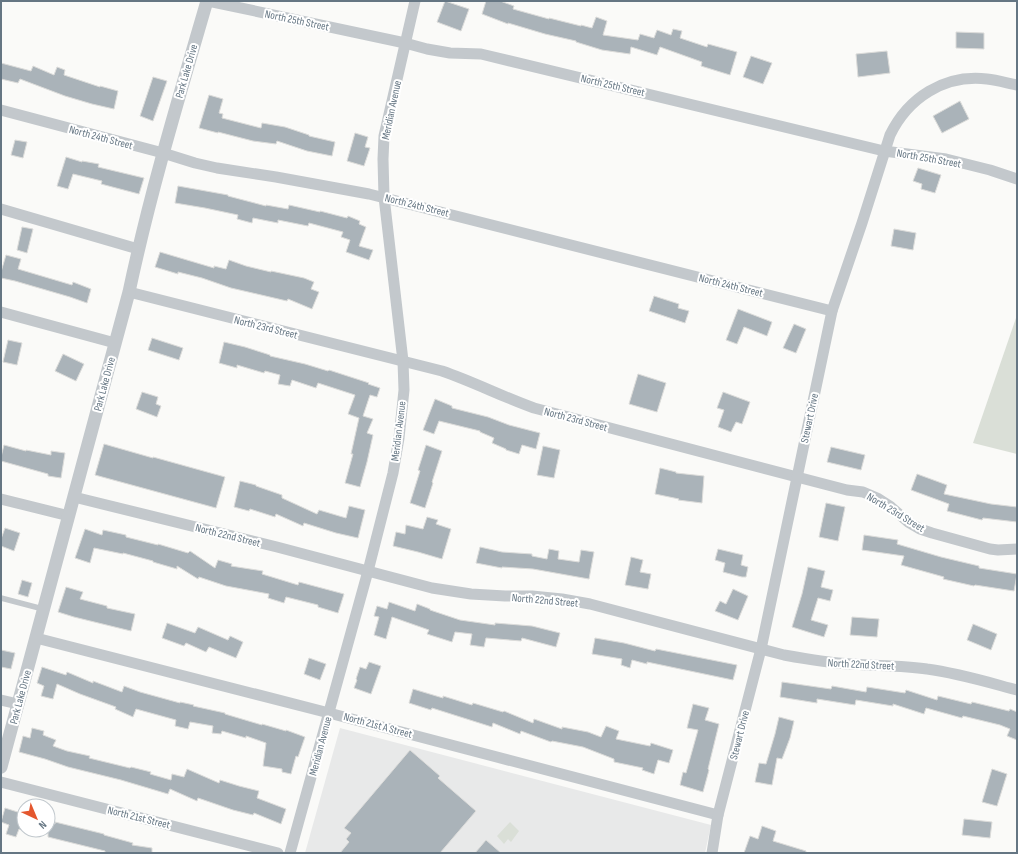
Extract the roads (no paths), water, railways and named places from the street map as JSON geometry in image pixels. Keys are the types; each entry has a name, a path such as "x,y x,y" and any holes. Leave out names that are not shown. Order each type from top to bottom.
{"street":[{"name":"North 25th Street","path":"207,1 427,49 450,53 481,54 884,150 946,159 990,170 1017,179"},
{"name":"Park Lake Drive","path":"1,767 129,292 138,249 163,154 207,1"},
{"name":"Meridian Avenue","path":"290,853 368,571 393,473 399,438 404,390 403,361 384,197 383,160 384,136 415,1"},
{"name":"Stewart Drive","path":"712,853 718,815 761,649 832,311 862,223 884,150 895,125 903,114 920,97 933,89 959,80 970,79 992,80 1017,85"},
{"name":"North 24th Street","path":"1,110 195,163 384,197 832,311"},
{"path":"1,209 138,249"},
{"name":"North 23rd Street","path":"129,292 442,371 534,408 847,490 863,492 891,506 908,522 920,529 990,549 1017,549"},
{"path":"1,312 115,343"},
{"name":"North 22nd Street","path":"74,497 432,588 471,594 532,596 562,599 590,604 784,655 816,661 893,665 944,671 1017,690"},
{"path":"1,499 69,516"},
{"name":"North 21st A Street","path":"36,638 718,815"},
{"path":"1,700 18,704"},
{"name":"North 21st Street","path":"1,782 278,853"}],"lane":[{"path":"1,598 44,609"}]}
